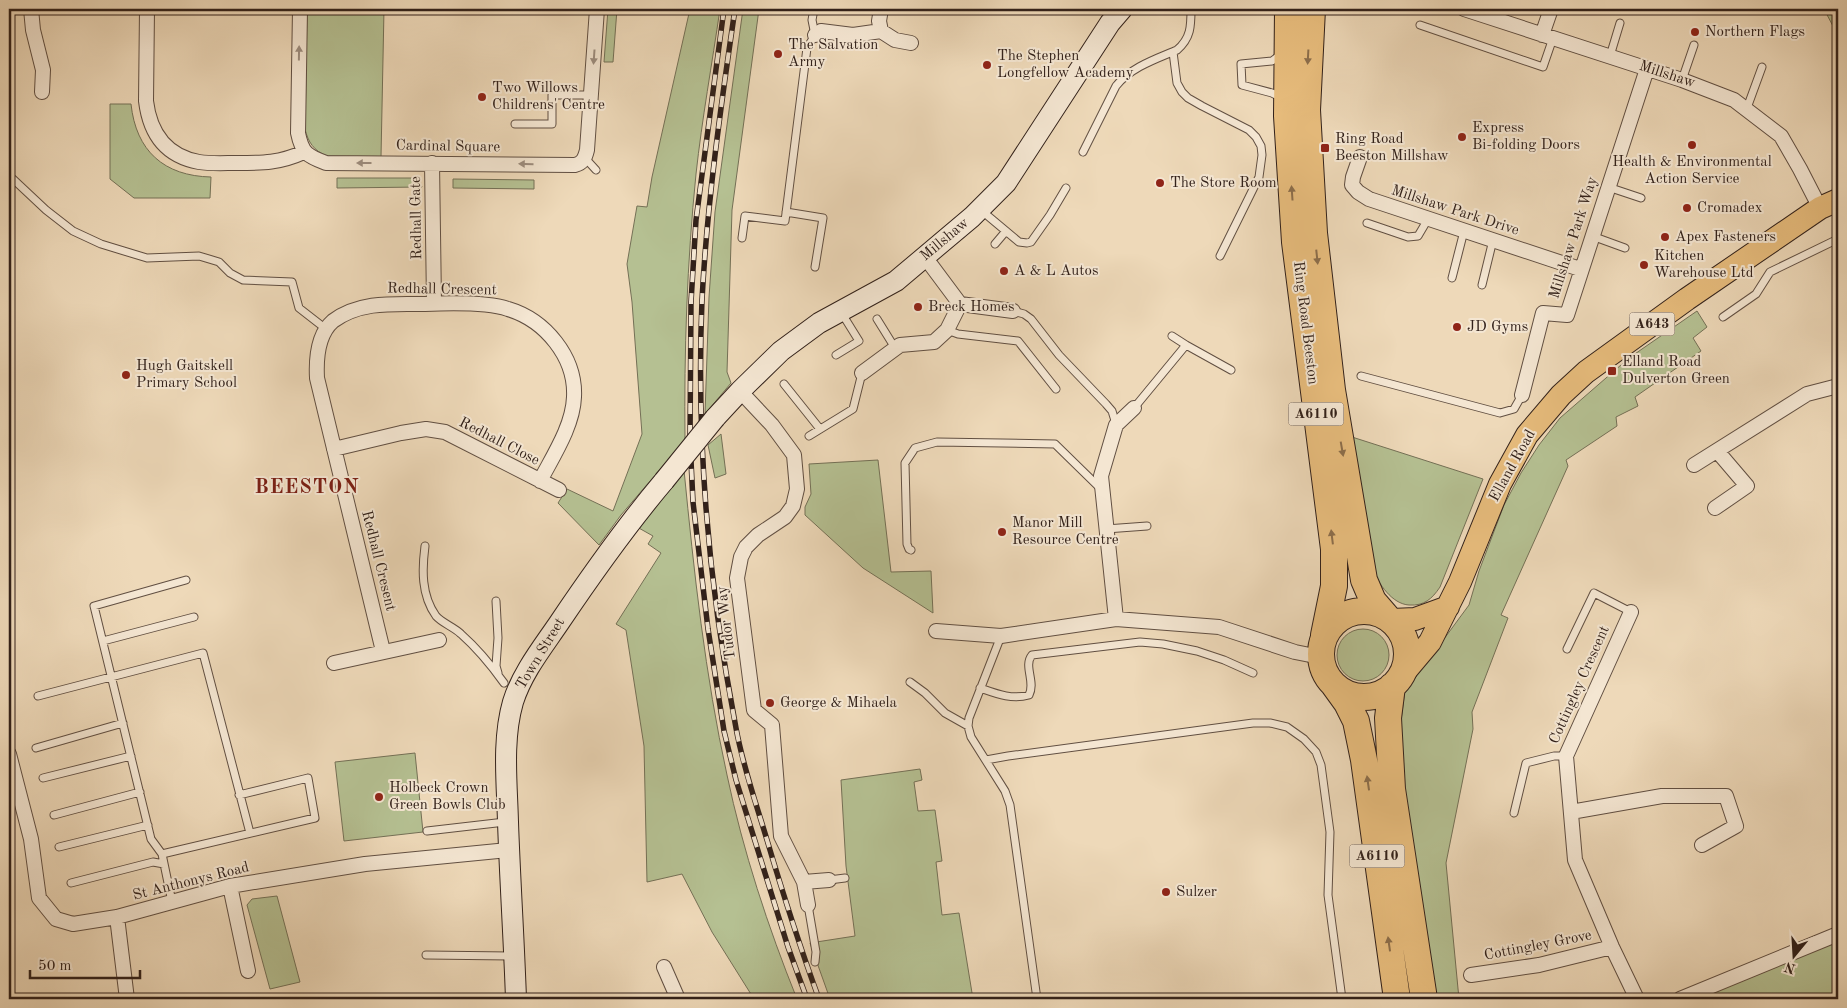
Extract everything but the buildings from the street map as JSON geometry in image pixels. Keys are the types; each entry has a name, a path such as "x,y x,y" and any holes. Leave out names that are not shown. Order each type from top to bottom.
{"highway":[{"name":"Ring Road Beeston","path":"1293,10 1287,50 1287,100 1295,242 1334,549 1334,586 1322,646"},
{"name":"Ring Road Beeston","path":"1293,10 1308,58 1308,138 1314,233 1331,382 1364,580 1374,601 1389,618"},
{"path":"1360,610 1372,611 1389,618 1400,630 1406,643 1407,656 1404,669 1395,683 1375,696 1364,697 1343,692 1334,685 1322,668 1322,646 1336,620 1360,610"},
{"name":"A6110","path":"1395,683 1388,718 1392,789 1424,999"},
{"name":"A6110","path":"1334,685 1347,703 1356,721 1364,760 1397,999"}],"main road":[{"name":"Elland Road","path":"1395,683 1430,642 1448,607 1500,484 1527,435 1561,395 1586,372 1687,299 1829,204"},
{"path":"1389,618 1415,619 1448,607"}],"street":[{"path":"31,9 33,30 43,70 42,92"},
{"path":"147,9 146,102 148,117 154,132 167,148 183,158 201,162 271,163 304,152 298,133 300,9"},
{"path":"585,158 597,9"},
{"path":"881,9 879,21 881,31"},
{"name":"Millshaw","path":"715,418 781,351 819,323 896,281 980,209 1006,183 1121,9"},
{"name":"Millshaw","path":"1464,9 1682,80 1734,100 1747,108 1781,136 1800,169 1829,204"},
{"path":"1548,37 1551,9"},
{"path":"816,35 821,31 853,36 881,31 895,40 911,43"},
{"name":"Millshaw Park Way","path":"1522,395 1544,313 1566,315 1646,68"},
{"name":"Cardinal Square","path":"304,152 326,163 575,165 585,158"},
{"name":"Millshaw Park Drive","path":"1360,157 1352,177 1352,185 1358,192 1369,199 1580,269"},
{"name":"Redhall Gate","path":"432,163 434,303"},
{"path":"925,257 960,304 1013,311"},
{"name":"Redhall Crescent","path":"326,329 345,314 364,306 434,303 507,308 526,316 544,328 558,344 567,360 572,378 574,397 564,434 540,481"},
{"path":"862,373 900,345 934,342 947,330 960,304"},
{"path":"326,329 316,362 317,378 334,449"},
{"path":"1694,465 1718,452 1807,394 1838,386"},
{"name":"Tudor Way","path":"740,391 772,425 794,455 797,472 794,506 785,517 752,540 741,557 737,578 754,710 772,725 781,836 804,882 808,905"},
{"path":"1116,619 1101,476 1116,425 1134,408"},
{"name":"Town Street","path":"516,999 508,850 506,757 513,701 511,687 526,674 540,650 595,570 638,512 715,418"},
{"name":"Redhall Close","path":"334,449 426,429 445,432 559,490"},
{"name":"Redhall Cresent","path":"334,449 383,651"},
{"path":"1715,508 1747,486 1718,452"},
{"name":"Cottingley Crescent","path":"1631,612 1566,756 1575,860 1612,947 1638,999"},
{"path":"936,631 1001,636 1116,619 1219,627 1295,652 1322,646"},
{"path":"334,664 383,651 439,640"},
{"name":"St Anthonys Road","path":"9,754 31,839 40,898 56,919 73,924 117,917 230,886 366,864 508,850"},
{"path":"1571,812 1662,796 1726,796 1736,826 1702,846"},
{"path":"804,882 829,880"},
{"path":"230,886 248,971"},
{"path":"117,917 127,999"},
{"path":"1680,999 1838,934"},
{"name":"Cottingley Grove","path":"1471,975 1540,965 1612,947"},
{"path":"664,967 678,999"}],"lane":[{"path":"742,238 745,216 785,221 807,48 816,35 812,20 814,9"},
{"path":"1083,152 1116,86 1122,78 1129,72 1173,52 1184,44 1188,37 1191,9"},
{"path":"1610,56 1620,23"},
{"path":"1420,25 1543,66 1548,37"},
{"path":"1682,80 1694,44"},
{"path":"1287,50 1272,61 1242,64 1242,85 1272,93 1287,100"},
{"path":"1173,52 1177,84 1182,92 1202,106 1249,130 1261,146 1262,155 1259,177 1220,256"},
{"path":"1747,108 1762,66"},
{"path":"515,124 552,124 552,95 591,95"},
{"path":"585,158 596,170"},
{"path":"13,179 46,210 73,231 101,244 147,258 199,256 219,262 230,273 243,280 292,282 299,308 326,329"},
{"path":"1607,187 1641,198"},
{"path":"980,209 1019,242 1027,244 1031,242 1050,215 1066,188"},
{"path":"786,212 823,218 815,267"},
{"path":"1367,222 1408,237 1418,236 1428,219"},
{"path":"995,244 1006,231"},
{"path":"1452,278 1464,231"},
{"path":"1591,236 1625,248"},
{"path":"1723,317 1756,294 1770,272 1838,239"},
{"path":"1482,285 1493,240"},
{"path":"1013,311 1031,318 1060,355 1112,411 1116,425"},
{"path":"836,355 858,341 841,312"},
{"path":"877,318 895,348"},
{"path":"947,330 958,334 1018,341 1056,389"},
{"path":"1172,336 1231,370"},
{"path":"1134,408 1186,345"},
{"path":"809,436 853,409 862,373"},
{"path":"1361,376 1500,413 1514,409 1522,395"},
{"path":"784,384 820,429"},
{"path":"911,550 907,544 905,463 915,448 938,442 1055,444 1102,490"},
{"path":"1106,529 1147,526"},
{"path":"425,546 422,577 427,598 437,617 459,632 483,655 511,687"},
{"path":"172,903 162,854 151,839 94,606 186,580"},
{"path":"1567,649 1594,593 1631,612"},
{"path":"496,602 498,638 496,666 511,687"},
{"path":"103,641 194,617"},
{"path":"1001,636 980,688 968,726 971,737 1005,791 1010,805 1037,999"},
{"path":"980,688 1002,695 1024,697 1029,695 1032,690 1029,664 1032,654 1140,642 1163,644 1197,651 1253,673"},
{"path":"38,696 203,653 250,833"},
{"path":"910,682 925,693 945,713 968,726"},
{"path":"36,748 123,723"},
{"path":"986,760 1253,723 1270,723 1287,727 1304,738 1316,752 1321,765 1328,813 1330,832 1328,895 1342,999"},
{"path":"43,778 131,756"},
{"path":"1514,813 1526,763 1554,756 1566,756"},
{"path":"162,854 315,818 308,778 239,795"},
{"path":"54,815 140,792"},
{"path":"427,831 508,821"},
{"path":"60,847 148,825"},
{"path":"71,883 153,862 164,864"},
{"path":"829,880 845,878"},
{"path":"808,905 816,952 815,962"},
{"path":"426,956 514,956"}],"green space":[{"path":"307,9 384,9 381,157 327,156 315,149 308,138 305,129"},
{"path":"608,9 617,9 613,62 604,62"},
{"path":"690,9 720,9 701,133 690,241 685,373 685,440 621,515 599,545 558,503 567,489 613,511 642,434 632,302 627,264 637,206 647,207"},
{"path":"743,9 759,9 732,210 727,372 731,383 705,414 709,297 715,212"},
{"path":"1824,9 1838,9 1838,61 1835,30"},
{"path":"110,104 131,104 139,135 155,158 166,166 194,176 211,177 210,198 134,198 110,179"},
{"path":"337,178 413,178 420,182 422,187 337,188"},
{"path":"453,179 534,180 534,189 453,188"},
{"path":"1697,311 1707,327 1693,338 1701,351 1635,397 1638,406 1616,417 1617,426 1566,460 1568,466 1501,615 1508,618 1472,712 1473,729 1446,863 1459,999 1434,999 1404,814 1400,728 1405,690 1411,676 1441,643 1469,605 1479,571 1504,505 1539,445 1560,418 1629,358"},
{"path":"721,434 726,474 715,478 708,445"},
{"path":"1352,437 1483,479 1440,587 1431,598 1423,603 1409,605 1397,601 1382,587 1372,569"},
{"path":"878,460 891,572 931,571 933,613 863,568 805,515 805,507 811,494 809,464"},
{"path":"684,470 706,661 727,775 757,888 797,999 754,999 712,932 682,874 647,882 644,746 626,630 616,624 661,553 648,544 653,536 637,527"},
{"path":"1363,629 1373,631 1381,637 1387,645 1389,655 1387,665 1381,673 1373,679 1363,681 1353,679 1345,673 1339,665 1337,655 1339,645 1345,637 1353,631"},
{"name":"Holbeck Crown Green Bowls Club","path":"415,753 423,832 344,841 335,762"},
{"path":"920,769 922,780 914,782 918,811 935,810 942,861 936,862 942,915 959,913 973,999 830,999 810,943 855,936 846,866 841,780"},
{"path":"277,896 300,982 270,989 247,905 252,899"},
{"path":"1838,934 1838,999 1680,999"}],"railway":[{"path":"724,9 696,220 691,302 690,440 693,502 708,629 724,731 736,780 788,947 807,999"},
{"path":"735,9 711,191 702,300 701,408 707,515 718,622 742,757 798,940 819,999"}],"place":[{"name":"Northern Flags","path":"1695,32"},
{"name":"The Salvation Army","path":"778,54"},
{"name":"The Stephen Longfellow Academy","path":"987,65"},
{"name":"Two Willows Childrens' Centre","path":"482,97"},
{"name":"Express Bi-folding Doors","path":"1462,137"},
{"name":"Health & Environmental Action Service","path":"1692,145"},
{"name":"Ring Road Beeston Millshaw","path":"1325,148"},
{"name":"The Store Room","path":"1160,183"},
{"name":"Cromadex","path":"1687,208"},
{"name":"Apex Fasteners","path":"1665,237"},
{"name":"Kitchen Warehouse Ltd","path":"1644,265"},
{"name":"A & L Autos","path":"1004,271"},
{"name":"Breck Homes","path":"918,307"},
{"name":"JD Gyms","path":"1457,327"},
{"name":"Elland Road Dulverton Green","path":"1612,371"},
{"name":"Hugh Gaitskell Primary School","path":"126,375"},
{"name":"Manor Mill Resource Centre","path":"1002,532"},
{"name":"George & Mihaela","path":"770,703"},
{"name":"Holbeck Crown Green Bowls Club","path":"379,797"},
{"name":"Sulzer","path":"1166,892"}],"district":[{"name":"BEESTON","path":"307,488"}]}
